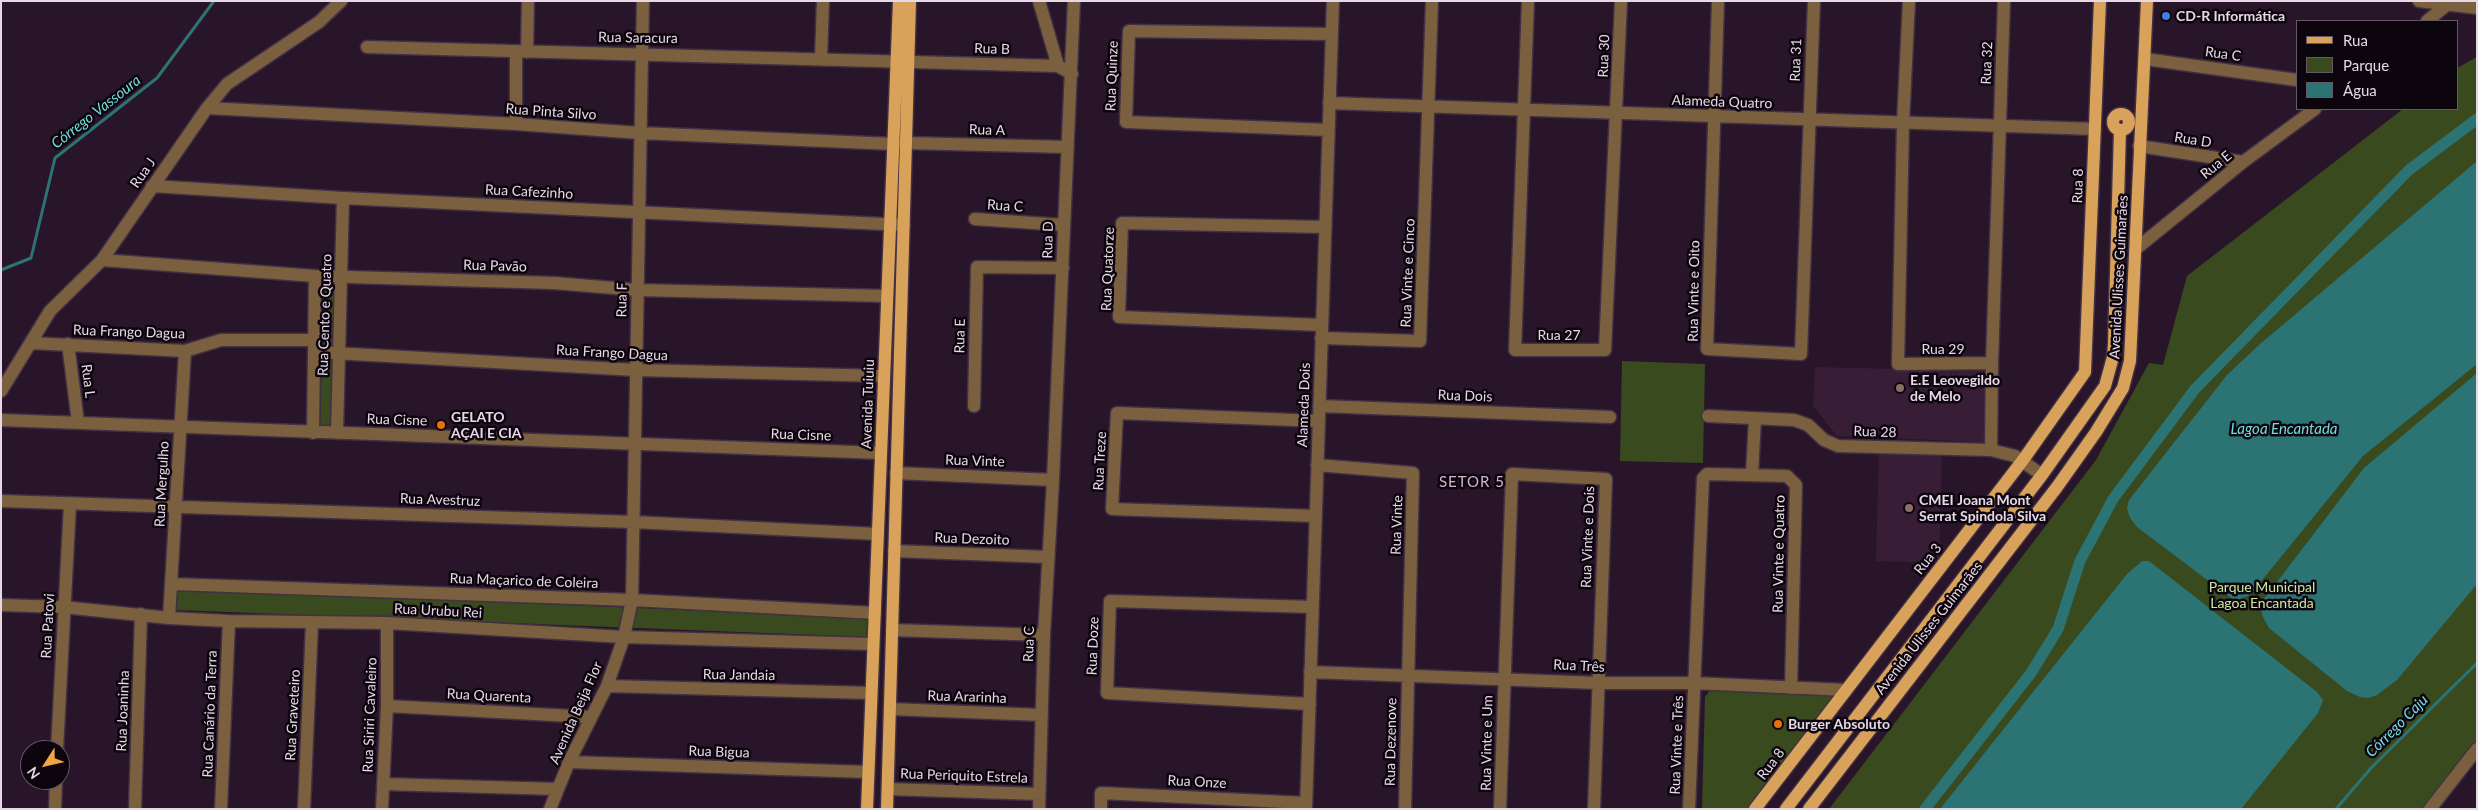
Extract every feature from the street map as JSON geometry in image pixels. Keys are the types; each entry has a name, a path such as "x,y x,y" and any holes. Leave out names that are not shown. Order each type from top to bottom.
{"main road":[{"name":"Avenida Tuiuiu","path":"887,809 907,143 900,1"},
{"name":"Avenida Tuiuiu","path":"867,809 894,144 910,1"},
{"name":"Rua 8","path":"2085,372 2100,1"},
{"name":"Avenida Ulisses Guimarães","path":"1786,809 2042,475 2098,398 2109,376 2112,362 2126,126 2145,59 2147,1"},
{"name":"Alameda Quatro","path":"2095,129 2126,126"},
{"name":"Avenida Ulisses Guimarães","path":"1809,809 2057,487 2116,402 2127,378 2130,361 2137,248 2139,146 2126,126"},
{"name":"Rua 3","path":"1846,690 2023,460 2085,372"},
{"path":"882,432 898,433"},
{"path":"2042,475 2057,487"},
{"name":"Rua 8","path":"1756,809 1846,690"}],"street":[{"name":"Rua J","path":"1,391 50,311 102,260 207,108 227,84 319,22 341,1"},
{"path":"516,124 528,1"},
{"name":"Rua F","path":"632,600 643,1"},
{"path":"821,59 823,1"},
{"path":"1039,1 1058,66"},
{"name":"Rua D","path":"1053,480 1063,268 1066,148 1072,74 1074,1"},
{"name":"Alameda Dois","path":"1306,806 1332,1"},
{"path":"1428,107 1432,1"},
{"path":"1522,110 1528,1"},
{"name":"Rua 30","path":"1616,113 1621,1"},
{"path":"1713,116 1718,1"},
{"name":"Rua 31","path":"1809,119 1814,1"},
{"path":"1904,123 1909,1"},
{"name":"Rua 32","path":"2000,126 2004,1"},
{"path":"2419,1 2477,8"},
{"path":"2428,20 2448,4"},
{"name":"Rua Quinze","path":"1328,130 1126,122 1129,31 1331,34"},
{"name":"Rua Saracura","path":"367,47 903,61"},
{"name":"Rua C","path":"2145,59 2296,80"},
{"name":"Rua B","path":"903,61 1058,66 1072,74"},
{"name":"Alameda Quatro","path":"1329,103 2095,129"},
{"name":"Rua Vinte e Cinco","path":"1321,338 1420,341 1428,107"},
{"name":"Rua Pinta Silvo","path":"207,108 516,124 640,133 894,144"},
{"name":"Rua 27","path":"1522,110 1515,350 1605,350 1616,113"},
{"name":"Rua E","path":"2137,248 2243,162 2314,110"},
{"name":"Rua Vinte e Oito","path":"1713,116 1708,349 1801,354 1809,119"},
{"name":"Rua 29","path":"1904,123 1898,364 1992,363"},
{"path":"1991,450 2000,126"},
{"name":"Rua A","path":"907,143 1066,148"},
{"name":"Rua D","path":"2139,146 2243,162"},
{"name":"Rua Cafezinho","path":"152,186 343,198 904,225"},
{"name":"Rua Cento e Quatro","path":"337,432 343,198"},
{"name":"Rua C","path":"975,218 1063,225"},
{"name":"Rua Quatorze","path":"1322,325 1119,317 1122,223 1325,227"},
{"name":"Rua Pavão","path":"102,260 315,276 554,283 638,290 887,296"},
{"name":"Rua E","path":"974,406 977,267 1063,268"},
{"name":"Rua Cento e Quatro","path":"314,434 315,276"},
{"name":"Rua Frango Dagua","path":"31,343 184,351 221,340 315,346 338,352 636,370 884,376"},
{"name":"Rua L","path":"68,344 78,422"},
{"name":"Rua Mergulho","path":"169,618 184,351"},
{"name":"Rua Dois","path":"1319,406 1610,417"},
{"name":"Rua Treze","path":"1316,516 1112,509 1117,413 1319,422"},
{"name":"Rua 28","path":"1708,416 1801,422 1808,425 1824,440 1838,446 1991,450 2023,460 2042,475"},
{"path":"1752,474 1755,419"},
{"name":"Rua Cisne","path":"1,420 314,434 337,432 881,453"},
{"name":"Rua Vinte","path":"1317,465 1413,473 1408,675"},
{"name":"Rua Vinte","path":"896,473 1053,480"},
{"name":"Rua Vinte e Quatro","path":"1694,683 1703,478 1712,473 1752,474 1787,476 1796,485 1791,688"},
{"name":"Rua Vinte e Dois","path":"1503,678 1512,474 1521,474 1606,479 1598,683"},
{"name":"Rua C","path":"1039,809 1044,635 1053,480"},
{"name":"Rua Avestruz","path":"1,501 633,522 878,534"},
{"name":"Rua Patovi","path":"57,740 63,607 70,504"},
{"name":"Rua Dezoito","path":"894,551 1048,557"},
{"name":"Rua Maçarico de Coleira","path":"171,584 632,600 875,614"},
{"name":"Avenida Beija Flor","path":"550,809 569,762 607,686 624,637 632,600"},
{"name":"Rua Doze","path":"1310,704 1107,693 1110,601 1313,607"},
{"name":"Rua Urubu Rei","path":"1,606 63,607 169,618 229,621 387,623 624,637 874,644"},
{"name":"Rua Joaninha","path":"135,809 141,614"},
{"name":"Rua Canário da Terra","path":"221,809 229,621"},
{"name":"Rua Graveteiro","path":"304,809 312,623"},
{"name":"Rua Siriri Cavaleiro","path":"382,809 387,706 387,623"},
{"path":"892,630 1044,635"},
{"name":"Rua Três","path":"1310,672 1598,683 1694,683 1846,690"},
{"name":"Rua Dezenove","path":"1405,809 1408,675"},
{"name":"Rua Vinte e Um","path":"1500,809 1503,678"},
{"path":"1594,809 1598,683"},
{"name":"Rua Vinte e Três","path":"1689,809 1694,683"},
{"name":"Rua Jandaia","path":"607,686 871,693"},
{"name":"Rua Quarenta","path":"387,706 590,717"},
{"name":"Rua Ararinha","path":"890,709 1042,715"},
{"path":"2437,806 2477,749"},
{"name":"Rua Bigua","path":"569,762 868,772"},
{"path":"383,784 558,789"},
{"name":"Rua Periquito Estrela","path":"888,789 1040,794"},
{"path":"55,809 56,790"},
{"name":"Rua Onze","path":"1101,809 1101,793 1306,806"}],"shaded area":[{"name":"E.E Leovegildo de Melo","path":"1815,367 1987,371 1984,442 1837,436 1813,406"},
{"name":"CMEI Joana Mont Serrat Spindola Silva","path":"1879,452 1942,455 1939,563 1876,561"}],"green space":[{"name":"Parque Municipal Lagoa Encantada","path":"2477,57 2477,740 2422,809 1829,809 2096,460 2149,363 2163,365 2187,276 2402,110 2458,110 2458,67"},
{"path":"324,285 336,285 335,349 323,349"},
{"path":"322,354 334,354 332,429 320,429"},
{"path":"1622,361 1705,364 1703,463 1620,461"},
{"path":"177,588 868,618 868,637 176,610"},
{"path":"1710,690 1835,694 1752,809 1702,809 1705,697"}],"water":[{"name":"Lagoa Encantada","path":"2477,161 2477,364 2363,456 2250,595 2240,599 2231,598 2137,527 2130,518 2127,508 2129,500 2227,375 2260,344"},
{"name":"Lagoa Encantada","path":"2477,373 2477,584 2397,680 2377,695 2368,698 2360,697 2347,691 2269,628 2262,615 2261,603 2364,468"},
{"path":"2142,561 2149,561 2317,692 2323,700 2318,713 2241,809 1940,809 2127,574"}],"waterway":[{"name":"Córrego Vassoura","path":"1,270 31,258 55,158 157,78 214,1"},
{"path":"1925,809 2031,673 2058,629 2080,561 2113,499 2195,389 2409,170 2477,119"},
{"name":"Córrego Caju","path":"2336,809 2371,768 2477,663"}],"place":[{"name":"CD-R Informática","path":"2166,16"},
{"name":"E.E Leovegildo de Melo","path":"1900,388"},
{"name":"GELATO AÇAI E CIA","path":"441,425"},
{"name":"CMEI Joana Mont Serrat Spindola Silva","path":"1909,508"},
{"name":"Burger Absoluto","path":"1778,724"}],"district":[{"name":"SETOR 5","path":"1472,482"}]}
